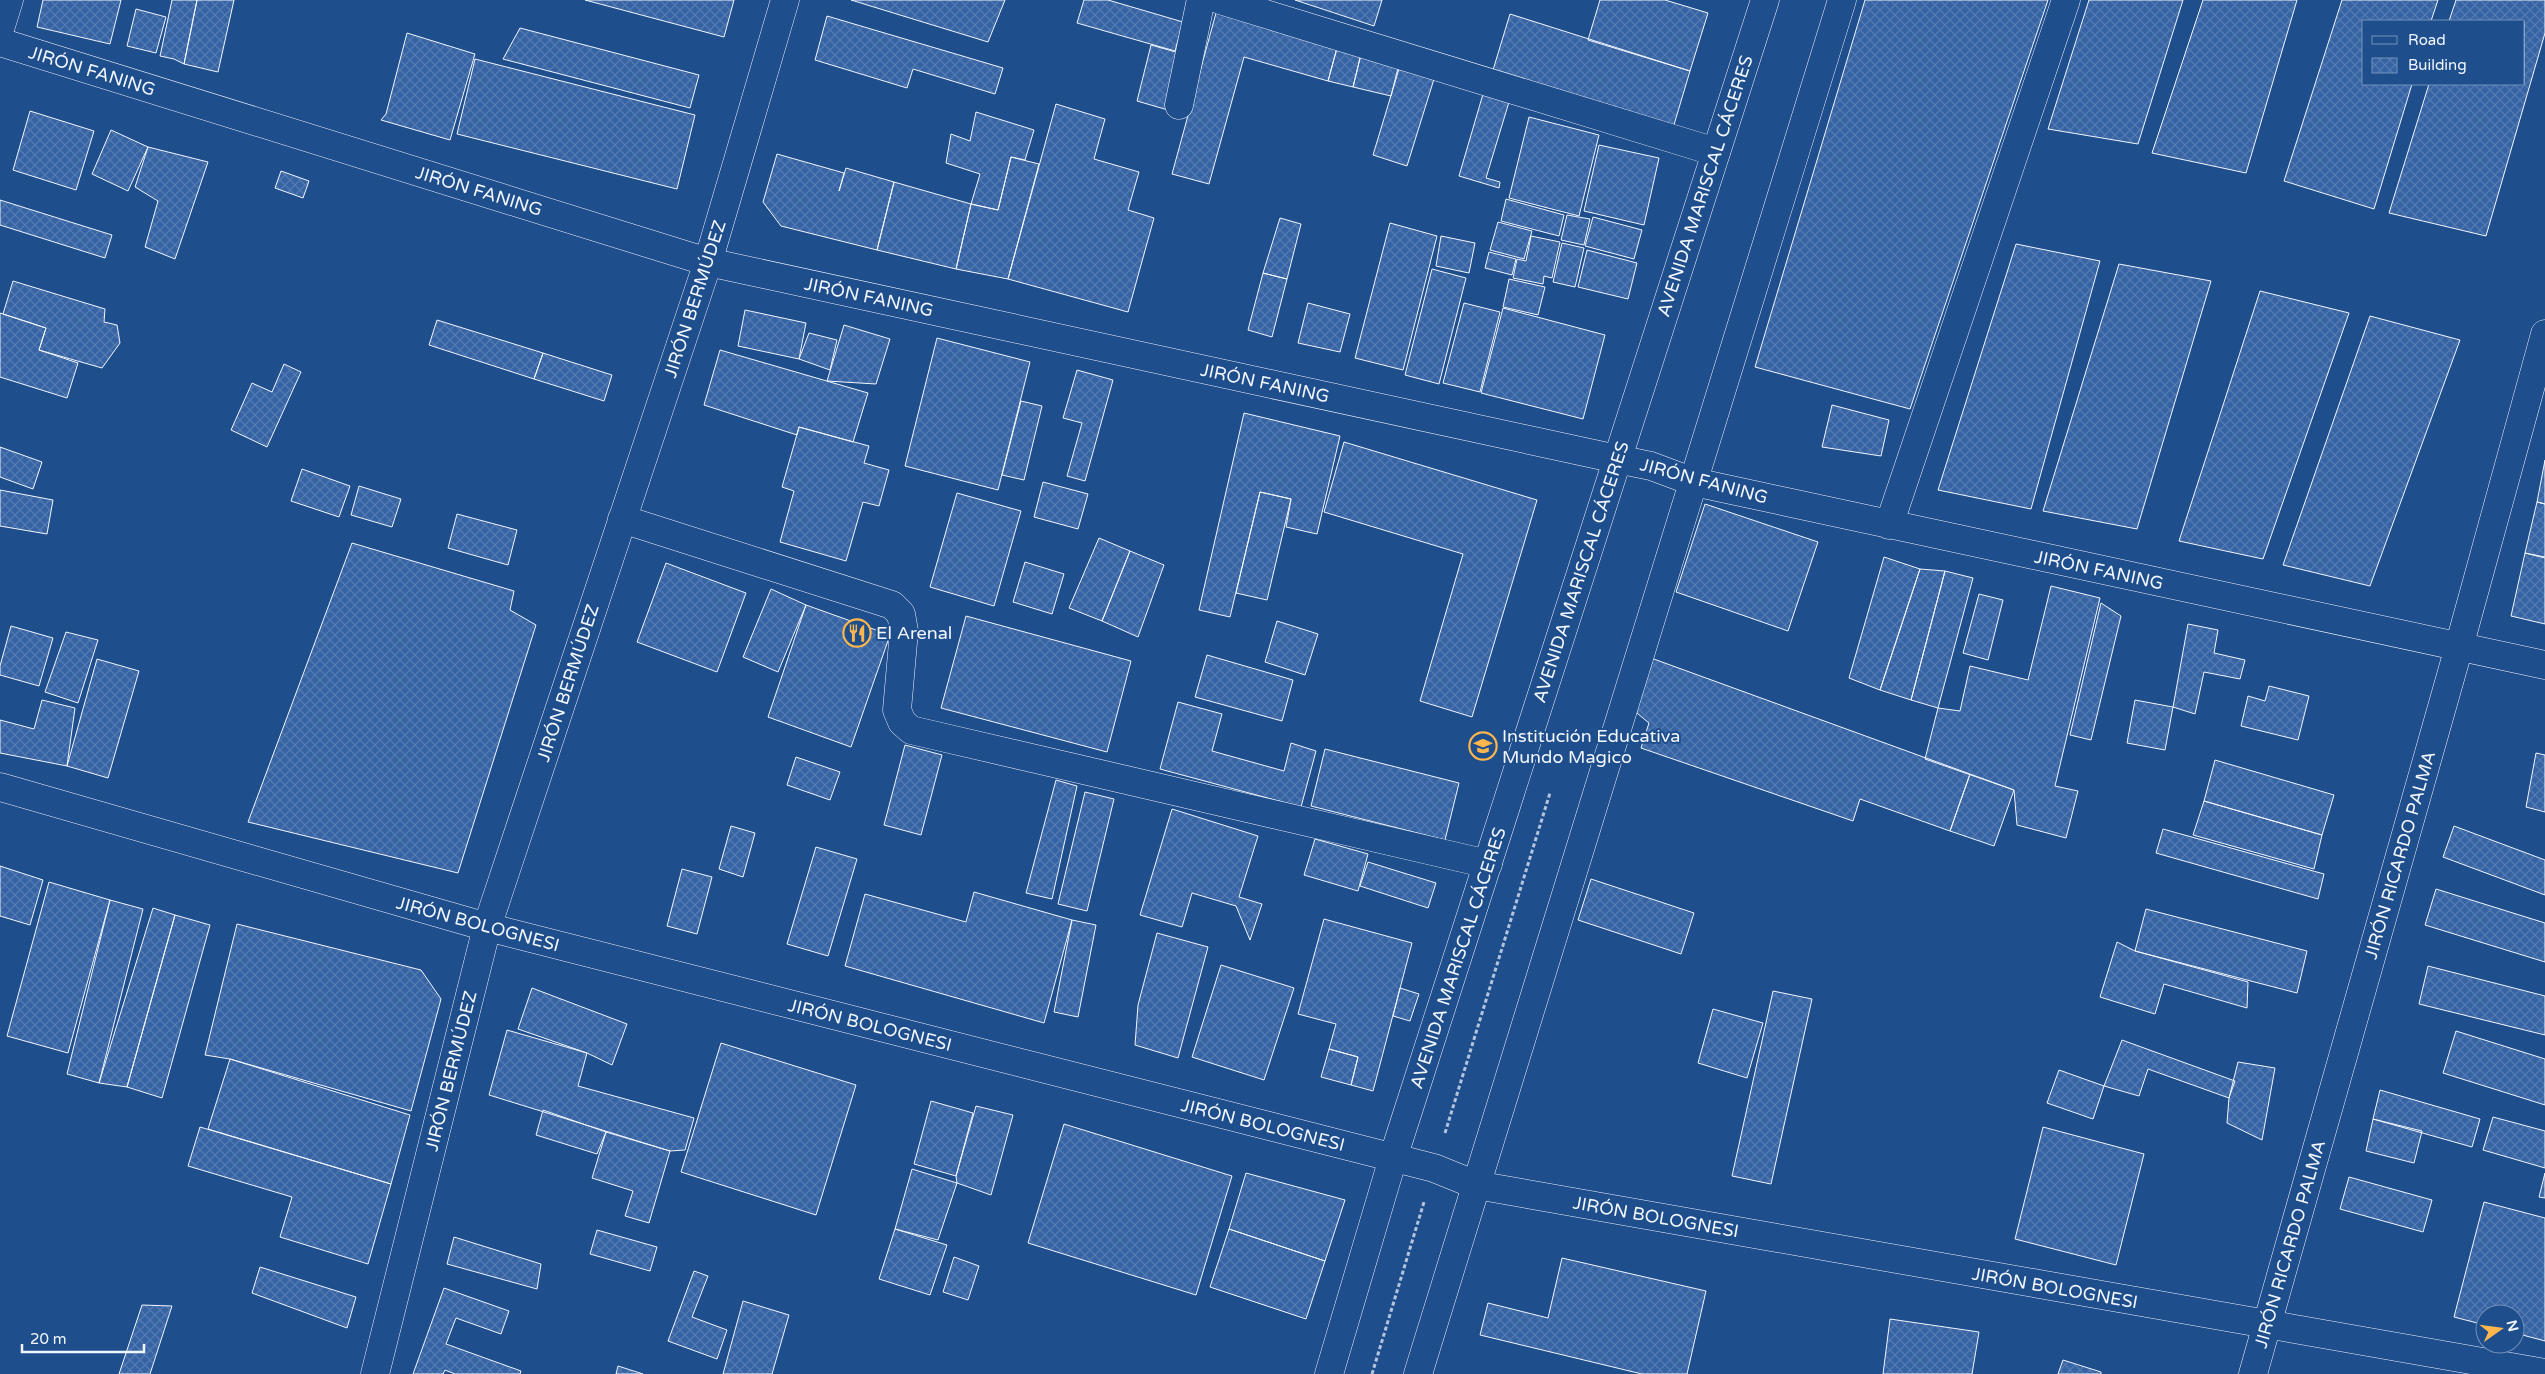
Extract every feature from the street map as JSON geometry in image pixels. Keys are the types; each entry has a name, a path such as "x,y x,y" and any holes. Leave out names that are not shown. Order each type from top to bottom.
{"street":[{"path":"0,29 9,0"},
{"name":"JIRÓN BERMÚDEZ","path":"375,1374 487,927 708,262 785,0"},
{"path":"1179,105 1200,4 1203,0"},
{"path":"1220,0 1716,152"},
{"name":"AVENIDA MARISCAL CÁCERES","path":"1329,1374 1393,1158 1765,0"},
{"path":"1418,1374 1842,0"},
{"path":"1889,525 2066,0"},
{"name":"JIRÓN FANING","path":"0,42 708,262 1651,466 1694,482 1889,525 2545,665"},
{"name":"JIRÓN RICARDO PALMA","path":"2253,1374 2459,647 2545,334"},
{"path":"622,520 892,605 901,614 904,631 897,710 902,722 911,730 1488,864"},
{"name":"JIRÓN BOLOGNESI","path":"0,788 487,927 1434,1168 1476,1184 2267,1326 2545,1373"}],"building":[{"path":"43,0 121,0 110,44 37,27"},
{"path":"172,0 197,0 184,64 174,59 160,56"},
{"path":"197,0 234,0 218,72 184,64"},
{"path":"585,0 734,0 724,37"},
{"path":"851,0 1005,0 988,42"},
{"path":"1084,0 1108,0 1183,22 1175,51 1077,23"},
{"path":"1295,0 1382,0 1374,26"},
{"path":"1600,0 1665,0 1708,13 1690,71 1588,40"},
{"path":"1865,0 2048,0 1910,409 1755,367"},
{"path":"2089,0 2183,0 2138,144 2048,129"},
{"path":"2203,0 2297,0 2246,173 2152,153"},
{"path":"2342,0 2438,0 2431,20 2362,20 2362,85 2412,85 2374,209 2284,181"},
{"path":"2456,0 2545,0 2545,33 2486,236 2389,213 2429,85 2525,85 2525,20 2449,20"},
{"path":"136,9 166,17 156,53 127,46"},
{"path":"1216,13 1337,48 1328,81 1244,57 1209,184 1172,174"},
{"path":"1510,14 1690,71 1673,128 1493,70"},
{"path":"827,16 1003,68 995,94 913,69 907,88 815,60"},
{"path":"520,28 699,75 690,108 503,59"},
{"path":"407,33 475,54 450,140 381,120 386,114"},
{"path":"1151,45 1183,54 1168,110 1137,101"},
{"path":"1337,48 1361,54 1353,87 1328,81"},
{"path":"1361,54 1399,64 1391,96 1353,87"},
{"path":"475,59 695,115 677,189 457,134"},
{"path":"1399,69 1434,79 1407,166 1373,155"},
{"path":"1483,94 1509,102 1486,178 1500,182 1499,188 1459,176"},
{"path":"1056,104 1105,119 1094,159 1139,172 1128,210 1154,218 1128,312 1008,279"},
{"path":"30,111 94,131 76,190 13,170"},
{"path":"976,112 1034,130 1025,160 1011,157 998,210 971,204 980,174 946,163 951,134 970,141"},
{"path":"1529,117 1599,135 1579,216 1509,198"},
{"path":"111,130 148,147 128,191 92,174"},
{"path":"1599,145 1659,158 1644,225 1584,211"},
{"path":"148,147 208,162 175,259 145,247 158,201 135,187"},
{"path":"777,154 844,173 839,191 846,168 894,182 877,250 781,226 763,202"},
{"path":"1011,157 1039,164 1008,279 956,269 971,204 998,210"},
{"path":"281,171 309,181 303,198 275,188"},
{"path":"894,182 971,204 956,269 877,250"},
{"path":"1506,199 1564,215 1559,236 1501,221"},
{"path":"0,200 112,235 105,258 0,225"},
{"path":"1567,215 1590,219 1584,245 1561,240"},
{"path":"1593,217 1642,230 1634,259 1585,246"},
{"path":"1280,218 1301,224 1287,279 1263,273"},
{"path":"1498,222 1532,231 1524,259 1490,250"},
{"path":"1390,223 1437,236 1403,370 1355,358"},
{"path":"1441,236 1475,243 1469,273 1436,266"},
{"path":"1531,236 1560,242 1552,278 1544,276 1543,284 1513,278 1517,259 1526,261"},
{"path":"1562,243 1584,248 1575,287 1553,282"},
{"path":"2016,244 2100,261 2031,509 1938,490"},
{"path":"1587,250 1637,263 1628,299 1578,287"},
{"path":"1489,252 1516,259 1512,275 1485,268"},
{"path":"2119,264 2211,281 2137,529 2043,511"},
{"path":"1432,269 1466,278 1439,384 1405,375"},
{"path":"1263,273 1287,279 1272,337 1248,330"},
{"path":"1509,279 1545,287 1538,315 1503,307"},
{"path":"13,281 105,309 104,322 117,325 120,343 102,368 39,350 46,328 3,314"},
{"path":"2260,291 2349,313 2263,559 2179,541"},
{"path":"1308,303 1350,314 1340,352 1298,343"},
{"path":"1464,303 1500,312 1480,392 1443,383"},
{"path":"1503,308 1605,335 1583,419 1481,393"},
{"path":"745,310 806,323 799,359 738,346"},
{"path":"0,313 46,328 39,350 78,363 67,398 0,377"},
{"path":"2370,316 2460,340 2370,586 2283,565"},
{"path":"437,320 543,353 534,379 429,345"},
{"path":"844,325 890,339 876,384 827,381"},
{"path":"809,333 837,340 830,370 799,359"},
{"path":"937,338 1030,362 998,490 905,466"},
{"path":"720,350 868,393 853,442 799,427 797,435 704,405"},
{"path":"543,353 612,375 604,401 534,379"},
{"path":"284,364 301,372 267,447 231,430 252,383 272,392"},
{"path":"1077,370 1113,380 1085,481 1067,476 1082,423 1063,418"},
{"path":"1021,401 1042,406 1024,480 1002,475"},
{"path":"1832,405 1889,420 1881,456 1822,447"},
{"path":"1244,413 1340,436 1317,534 1286,527 1291,499 1260,492 1230,617 1199,610"},
{"path":"799,427 869,446 864,463 889,470 879,506 863,502 846,561 780,542 794,491 782,487"},
{"path":"1344,442 1537,500 1472,717 1420,701 1463,554 1324,512"},
{"path":"0,447 42,462 33,489 0,477"},
{"path":"2545,460 2545,504 2537,502"},
{"path":"302,469 350,486 339,517 291,501"},
{"path":"1043,482 1088,494 1078,529 1034,517"},
{"path":"359,486 401,499 392,527 351,515"},
{"path":"0,490 53,500 47,534 0,526"},
{"path":"1260,492 1291,499 1267,600 1236,593"},
{"path":"957,493 1021,511 994,606 930,587"},
{"path":"2537,502 2545,504 2545,557 2525,553"},
{"path":"1705,504 1818,542 1788,631 1676,592"},
{"path":"457,514 517,530 508,565 448,548"},
{"path":"1099,538 1130,551 1102,621 1069,608"},
{"path":"352,543 514,591 510,610 536,625 458,873 248,822"},
{"path":"1130,551 1164,565 1138,637 1102,621"},
{"path":"2525,553 2545,558 2545,624 2511,616"},
{"path":"1884,557 1920,569 1880,690 1849,678"},
{"path":"1025,562 1064,574 1052,614 1013,602"},
{"path":"666,563 746,593 717,672 637,642"},
{"path":"1920,569 1945,571 1911,700 1880,690"},
{"path":"1945,571 1973,578 1938,708 1911,700"},
{"path":"2051,586 2100,598 2055,786 2078,791 2066,838 2017,825 2014,790 1925,759 1938,708 1960,711 1970,666 2028,680"},
{"path":"771,589 806,605 778,672 743,657"},
{"path":"1979,594 2003,600 1988,660 1963,653"},
{"path":"2101,603 2121,616 2091,740 2070,735"},
{"path":"806,605 890,635 851,747 768,717"},
{"path":"966,616 1131,661 1107,752 941,708"},
{"path":"1277,621 1318,634 1305,675 1265,662"},
{"path":"2188,624 2218,630 2214,653 2245,660 2240,679 2204,672 2195,714 2173,707"},
{"path":"11,626 53,638 39,686 0,675 0,666"},
{"path":"66,632 98,640 78,703 45,692"},
{"path":"1207,655 1293,680 1282,721 1195,697"},
{"path":"1651,658 1970,774 1950,831 1860,799 1853,821 1641,748 1649,723 1632,709"},
{"path":"97,659 139,671 108,778 67,766"},
{"path":"2269,686 2309,696 2298,740 2241,726 2248,696 2265,701"},
{"path":"42,700 75,708 67,766 0,753 0,720 34,729"},
{"path":"2135,700 2173,707 2165,750 2127,743"},
{"path":"1178,702 1222,714 1212,751 1284,771 1291,743 1316,751 1301,807 1160,769"},
{"path":"905,745 942,755 921,835 884,825"},
{"path":"1325,749 1459,783 1445,840 1311,806"},
{"path":"2536,753 2545,755 2545,812 2526,807"},
{"path":"796,757 840,772 830,800 787,785"},
{"path":"2215,760 2334,795 2322,835 2204,801"},
{"path":"1970,774 2014,790 1994,846 1950,831"},
{"path":"1056,780 1077,786 1052,899 1026,893"},
{"path":"1085,792 1114,799 1087,911 1058,904"},
{"path":"2204,801 2322,835 2314,869 2193,835"},
{"path":"1172,809 1258,836 1239,897 1262,904 1250,940 1236,906 1192,893 1182,927 1140,915"},
{"path":"731,826 755,833 743,877 719,869"},
{"path":"2454,826 2545,860 2545,895 2443,857"},
{"path":"2163,829 2324,874 2318,899 2156,853"},
{"path":"1315,839 1368,854 1358,891 1304,875"},
{"path":"816,847 857,859 828,956 787,944"},
{"path":"1368,862 1436,883 1428,908 1360,886"},
{"path":"0,866 43,880 30,925 0,916"},
{"path":"682,869 712,877 697,934 667,926"},
{"path":"1591,879 1694,913 1681,954 1578,920"},
{"path":"49,882 110,900 68,1053 7,1036"},
{"path":"2436,889 2545,923 2545,962 2425,925"},
{"path":"974,892 1072,920 1044,1023 845,966 865,894 966,922"},
{"path":"110,900 143,909 99,1083 67,1074"},
{"path":"153,908 175,915 127,1087 99,1083"},
{"path":"2146,909 2307,951 2297,993 2135,951"},
{"path":"175,915 210,925 162,1098 127,1087"},
{"path":"1324,919 1412,943 1373,1091 1351,1085 1358,1057 1329,1049 1336,1024 1298,1014"},
{"path":"1072,920 1096,925 1078,1017 1054,1012"},
{"path":"237,924 421,970 441,999 411,1111 230,1059 205,1055"},
{"path":"1157,933 1208,947 1178,1058 1135,1045 1138,1005"},
{"path":"2117,942 2135,951 2248,982 2247,1008 2164,984 2155,1014 2100,997"},
{"path":"1221,965 1294,988 1264,1080 1192,1057"},
{"path":"2428,966 2545,996 2545,1035 2419,1004"},
{"path":"532,988 627,1024 612,1065 587,1053 518,1029"},
{"path":"1400,988 1419,994 1410,1021 1393,1016"},
{"path":"1773,991 1812,999 1771,1184 1732,1176"},
{"path":"1713,1009 1763,1023 1747,1078 1698,1063"},
{"path":"507,1030 587,1053 578,1086 694,1118 685,1150 670,1151 489,1095"},
{"path":"2456,1031 2545,1059 2545,1105 2443,1073"},
{"path":"2122,1040 2235,1081 2229,1098 2148,1069 2139,1096 2104,1086"},
{"path":"721,1043 856,1085 816,1215 681,1172"},
{"path":"1329,1049 1358,1057 1351,1085 1321,1077"},
{"path":"230,1059 410,1115 391,1184 208,1129"},
{"path":"2238,1062 2275,1068 2262,1140 2227,1123 2229,1098"},
{"path":"2059,1070 2104,1086 2093,1119 2047,1103"},
{"path":"2380,1090 2480,1119 2472,1147 2373,1119"},
{"path":"931,1101 973,1113 956,1176 914,1164"},
{"path":"976,1106 1013,1115 991,1195 957,1183 956,1176"},
{"path":"543,1110 606,1132 597,1154 536,1135"},
{"path":"2493,1117 2545,1131 2545,1168 2483,1150"},
{"path":"2373,1119 2422,1131 2414,1163 2366,1151"},
{"path":"1064,1124 1232,1176 1196,1295 1028,1243"},
{"path":"200,1127 391,1184 368,1264 280,1237 292,1197 188,1166"},
{"path":"2043,1127 2144,1154 2116,1265 2015,1239"},
{"path":"606,1132 670,1151 649,1223 625,1216 633,1191 592,1178"},
{"path":"912,1169 957,1183 938,1240 895,1229"},
{"path":"1246,1173 1345,1200 1325,1261 1229,1229"},
{"path":"2545,1173 2545,1198 2539,1197"},
{"path":"2349,1177 2432,1200 2423,1232 2340,1209"},
{"path":"2484,1202 2545,1218 2545,1341 2525,1336 2525,1304 2475,1304 2475,1322 2454,1317"},
{"path":"895,1229 947,1245 930,1295 879,1279"},
{"path":"1229,1229 1325,1261 1306,1319 1210,1287"},
{"path":"597,1230 657,1247 650,1271 590,1254"},
{"path":"454,1237 541,1264 537,1289 447,1264"},
{"path":"954,1257 979,1266 968,1300 943,1292"},
{"path":"1562,1258 1706,1291 1687,1374 1642,1374 1480,1335 1488,1303 1548,1318"},
{"path":"260,1267 356,1297 347,1328 252,1293"},
{"path":"694,1271 708,1276 692,1317 727,1330 717,1359 668,1341"},
{"path":"444,1288 509,1311 501,1334 456,1318 446,1344 521,1371 520,1374 455,1374 445,1370 443,1374 413,1374"},
{"path":"743,1301 789,1315 772,1374 723,1374"},
{"path":"142,1305 172,1306 150,1374 119,1374"},
{"path":"1890,1319 1979,1332 1972,1374 1883,1374"},
{"path":"2063,1360 2101,1372 2101,1374 2058,1374"},
{"path":"618,1366 643,1374 616,1374"}],"place":[{"name":"El Arenal","path":"857,633"},
{"name":"Institución Educativa Mundo Magico","path":"1483,746"}]}
